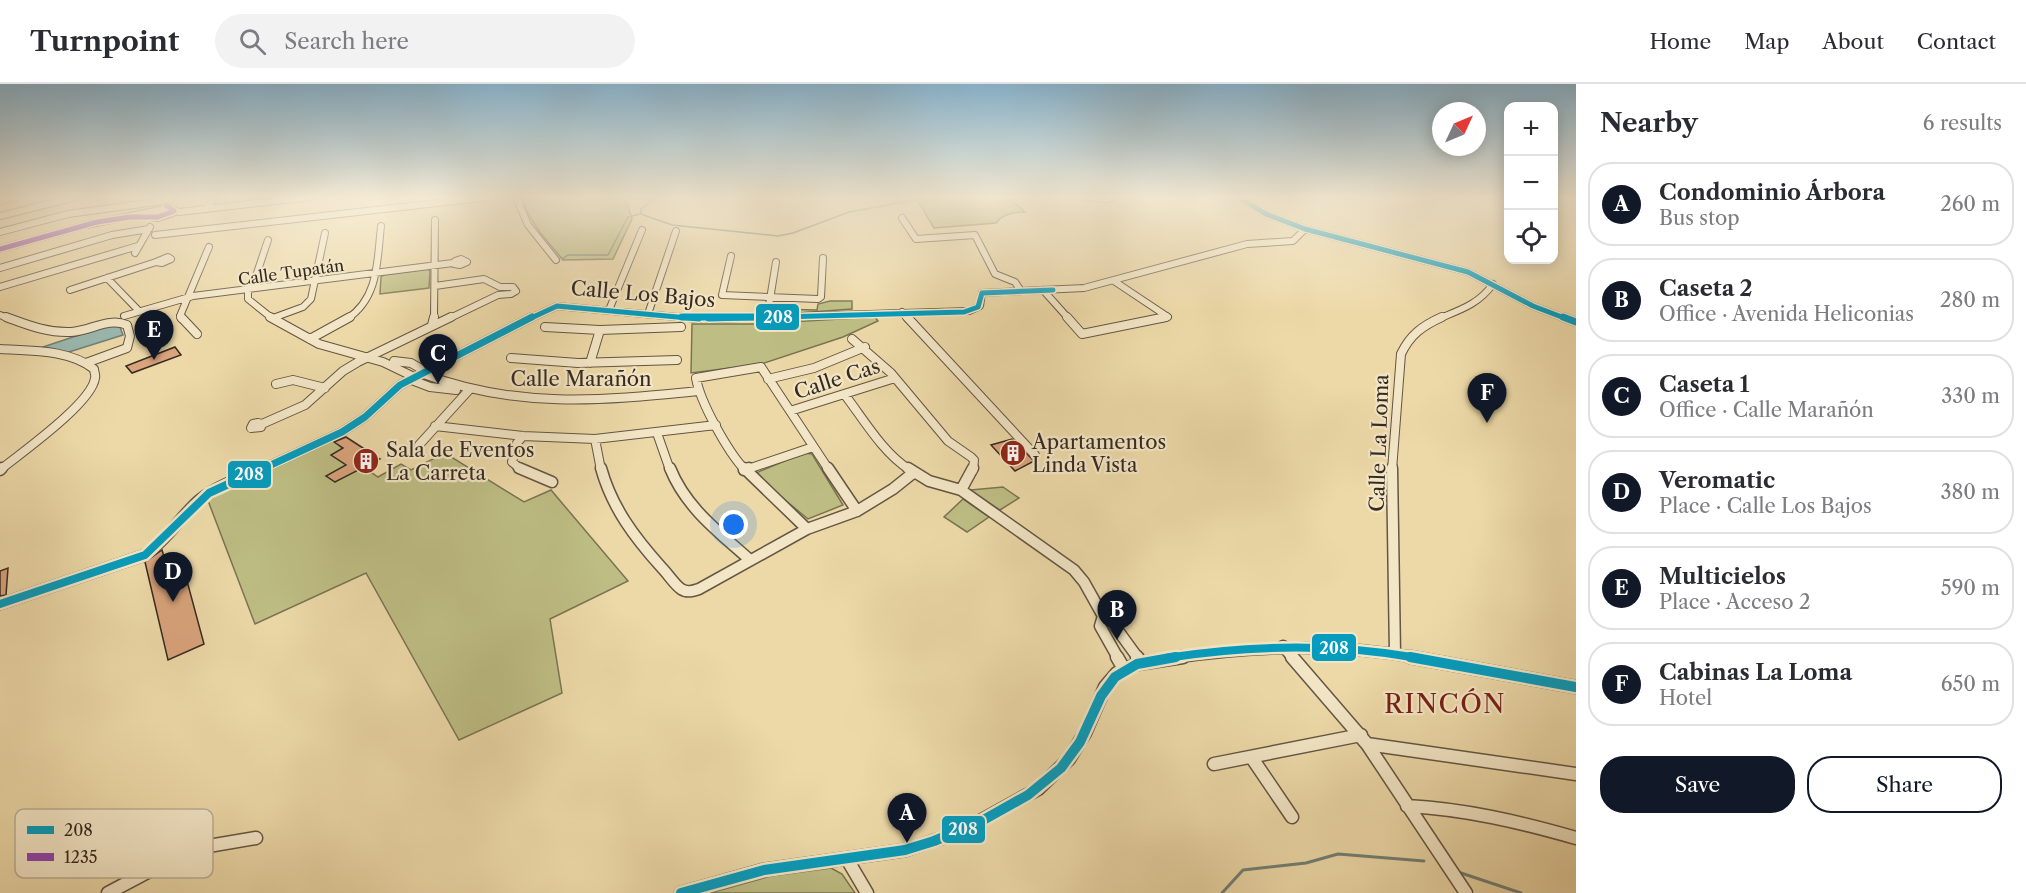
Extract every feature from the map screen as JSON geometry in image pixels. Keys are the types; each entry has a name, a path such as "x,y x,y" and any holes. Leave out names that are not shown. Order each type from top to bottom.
{"street":[{"path":"0,249 51,235"},
{"path":"0,268 113,235"},
{"path":"0,287 137,250 145,235"},
{"path":"276,317 308,303 315,282 325,235"},
{"path":"313,337 352,317 366,306 374,290 380,235"},
{"path":"432,325 435,235"},
{"path":"536,235 556,260"},
{"path":"609,310 640,235"},
{"path":"641,329 675,235"},
{"path":"913,235 916,239 975,235 993,271 1017,291"},
{"name":"Calle Los Bajos","path":"0,604 145,555 164,542 194,505 209,493 342,432 365,417 394,389 417,373 553,307 564,305 701,319 969,311 980,306 982,293 1078,289 1247,244 1293,242 1300,235"},
{"path":"1328,235 1449,265 1493,284 1533,306 1576,322"},
{"path":"268,240 248,299 251,303 313,337 324,346 369,356 417,373"},
{"path":"197,334 181,319 182,310 209,247"},
{"path":"731,256 722,295 771,298 820,298 823,258"},
{"path":"70,290 156,262"},
{"path":"767,318 776,262"},
{"name":"Calle Tupatán","path":"124,316 187,298 453,263"},
{"path":"107,278 139,311"},
{"path":"262,424 305,405 343,371 369,356 498,295 511,294 516,291 515,288 500,287 484,279 435,286"},
{"path":"1043,291 1082,334 1168,317 1114,281"},
{"name":"Calle La Loma","path":"1395,654 1392,474 1401,354 1404,345 1418,330 1479,300 1487,294 1493,284"},
{"path":"902,312 1035,455"},
{"path":"0,315 8,316 35,330 73,332 121,321 130,330 127,348 86,363"},
{"path":"545,327 600,330 681,327"},
{"path":"590,363 600,330"},
{"path":"852,339 865,347 895,378 950,444 970,455 974,460 972,472 961,490"},
{"path":"768,379 814,368 865,347"},
{"path":"0,349 59,356 86,363 94,369 96,378 85,396 57,425 0,470"},
{"path":"369,356 417,373"},
{"path":"511,358 590,363 677,360"},
{"path":"807,529 744,470 698,391 696,378 760,367 857,511"},
{"name":"Calle Marañón","path":"417,373 442,390 467,390 527,398 639,397 698,391"},
{"name":"Calle Marañón","path":"417,373 467,390"},
{"name":"Calle Cas","path":"790,411 895,378"},
{"path":"276,384 293,380 325,388"},
{"path":"419,445 467,390"},
{"path":"845,395 885,447 913,473 929,481 961,490 1074,570 1084,582 1103,616 1114,625 1141,663"},
{"path":"435,426 523,436 595,438 716,425"},
{"path":"657,433 681,492 750,560"},
{"path":"523,436 517,443 512,462 520,469 552,482"},
{"path":"595,438 598,461 610,500 618,516 681,589 689,592 699,589 807,529 857,511 893,489 913,473"},
{"path":"744,470 813,447"},
{"path":"1103,616 1100,627 1124,669"},
{"path":"1283,646 1364,740 1466,893"},
{"path":"681,893 763,870 905,850 929,843 1012,805 1046,784 1067,762 1082,741 1111,680 1124,669 1141,663 1230,650 1283,646 1339,647 1395,654 1576,687"},
{"path":"1214,764 1364,740 1576,774"},
{"path":"1252,758 1292,817"},
{"path":"1407,806 1444,807 1479,812 1576,837"},
{"path":"213,845 256,838"},
{"path":"847,859 867,893"},
{"path":"108,893 136,878"}],"green space":[{"path":"543,235 625,235 613,259 563,260"},
{"path":"427,269 430,271 429,288 380,294 381,277 384,275"},
{"path":"830,301 852,301 852,309 785,314 777,309 817,310 818,304"},
{"path":"875,317 878,321 843,337 761,364 691,373 692,324 754,324"},
{"path":"341,435 345,436 335,442 359,463 327,476 335,482 362,466 378,477 401,464 411,470 445,453 524,502 551,490 628,581 550,619 562,693 459,740 366,573 255,624 207,498"},
{"path":"804,453 812,454 843,505 808,519 757,477 758,472"},
{"path":"1003,487 1019,498 1000,510 970,490"},
{"path":"963,499 989,517 967,532 944,517"},
{"path":"831,868 842,874 855,893 710,893 771,876"}],"water":[{"path":"118,322 123,335 69,352 37,349"}],"building":[{"path":"175,347 181,355 132,373 126,366"},
{"name":"Sala de Eventos La Carreta","path":"346,437 380,459 335,482 326,476 346,465 331,455 343,448 334,442"},
{"name":"Apartamentos Linda Vista","path":"1012,439 1034,461 1015,471 991,445"},
{"path":"162,550 165,560 180,555 204,644 168,660 145,562"},
{"path":"8,568 6,595 0,596 0,571"}],"waterway":[{"path":"562,259 568,255 608,255 619,235"},
{"path":"766,235 784,235"},
{"path":"1222,893 1243,870 1306,863 1338,854 1424,861"},
{"path":"1461,873 1521,893"}],"transit line":[{"name":"1235","path":"0,249 48,235"},
{"name":"208","path":"1327,235 1468,272 1533,306 1576,322"},
{"name":"208","path":"0,604 145,555 209,493 342,432 365,417 400,385 498,333 557,306 701,319 964,312 978,307 982,293 1053,290"},
{"name":"208","path":"681,893 764,870 905,850 949,836 978,823 1028,795 1053,776 1080,742 1107,686 1125,669 1137,664 1195,654 1254,648 1344,648 1373,650 1576,687"}],"place":[{"name":"Multicielos","path":"154,360"},
{"name":"Caseta 1","path":"438,384"},
{"name":"Cabinas La Loma","path":"1487,423"},
{"name":"Apartamentos Linda Vista","path":"1013,453"},
{"name":"Sala de Eventos La Carreta","path":"366,461"},
{"name":"Veromatic","path":"173,602"},
{"name":"Caseta 2","path":"1117,640"},
{"name":"Condominio Árbora","path":"907,843"}],"district":[{"name":"RINCÓN","path":"1445,704"}]}
